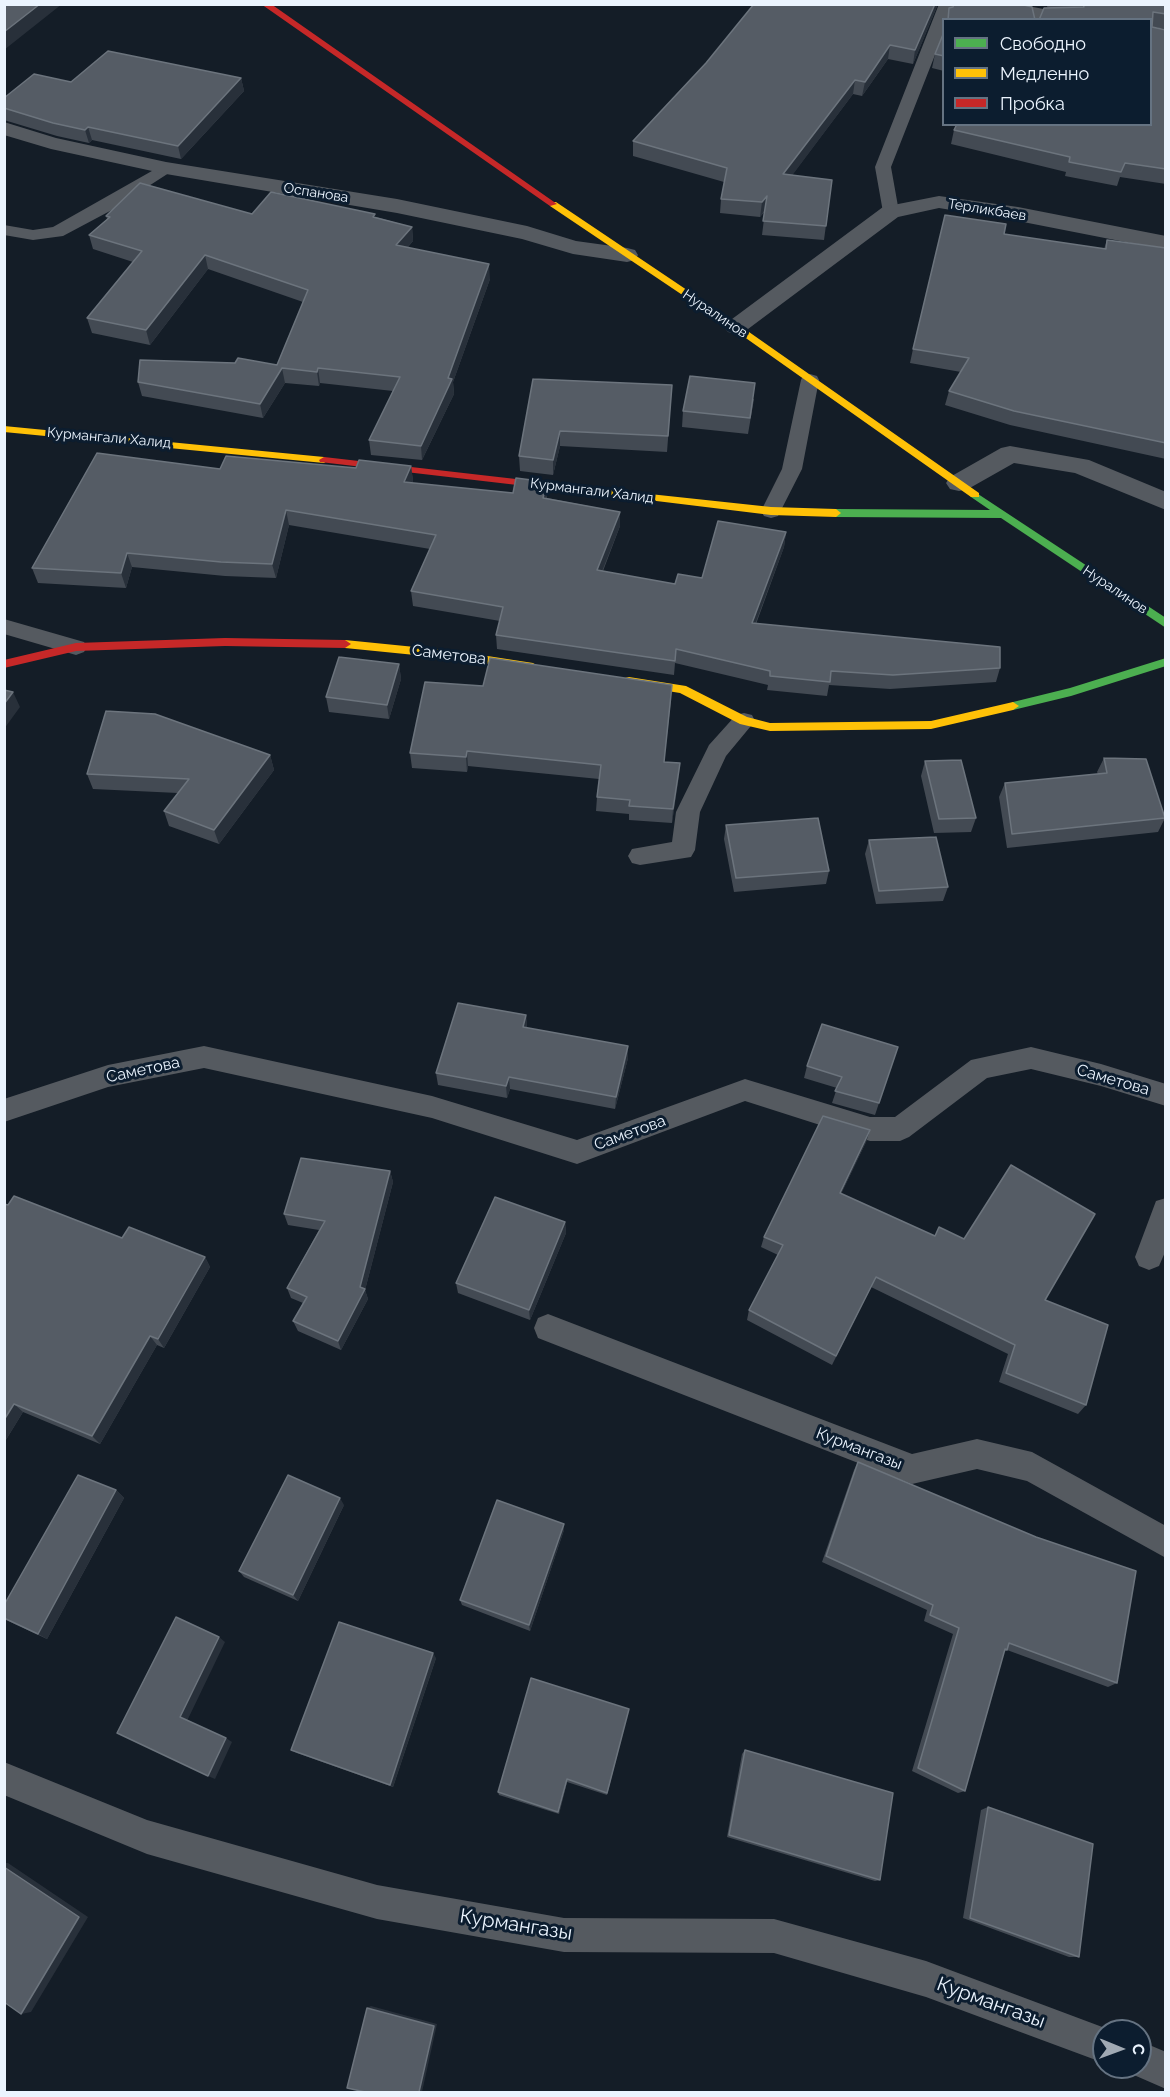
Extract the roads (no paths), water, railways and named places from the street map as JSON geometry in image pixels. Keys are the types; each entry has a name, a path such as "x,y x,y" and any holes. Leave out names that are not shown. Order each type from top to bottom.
{"street":[{"name":"Нуралинов","path":"265,4 627,255 736,327 1002,514 1166,624"},
{"path":"985,4 1007,6 1060,18"},
{"name":"Оспанова","path":"4,128 51,142 166,168 397,206 528,233 573,248 627,255"},
{"name":"Терликбаев","path":"736,327 891,212 939,202 1018,214 1166,243"},
{"name":"Курмангали Халид","path":"4,429 230,449 771,511 905,515 1002,514"},
{"path":"959,483 1010,454 1080,466 1166,502"},
{"name":"Саметова","path":"4,664 76,647 225,642 341,644 455,655 546,669"},
{"path":"614,679 682,689 744,721 770,727 931,725 1071,692 1166,662"}],"lane":[{"path":"891,212 883,167 947,4"},
{"path":"4,230 33,235 57,232 104,207 166,168"},
{"path":"771,511 792,469 810,380"},
{"path":"4,626 76,647"},
{"path":"640,856 683,850 688,812 717,752 744,721"},
{"name":"Саметова","path":"4,1111 108,1076 204,1057 432,1107 577,1152 745,1090 870,1129 900,1129 980,1068 1031,1058 1101,1075 1166,1095"},
{"path":"1149,1257 1166,1210"},
{"name":"Курмангазы","path":"548,1328 912,1469 977,1454 1032,1467 1166,1544"},
{"name":"Курмангазы","path":"4,1778 147,1837 377,1902 564,1935 774,1935 926,1979 1092,2041"},
{"path":"1152,2065 1166,2071"}]}
